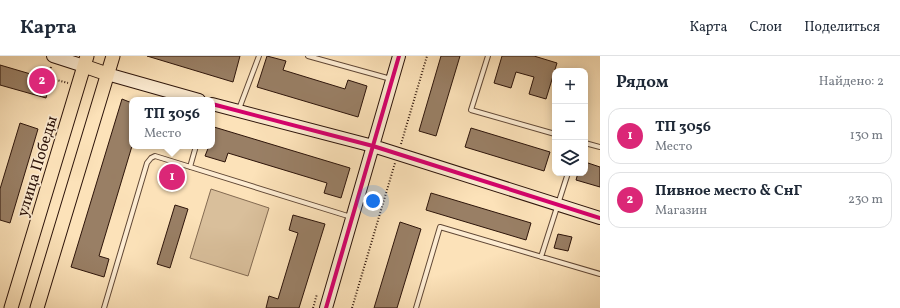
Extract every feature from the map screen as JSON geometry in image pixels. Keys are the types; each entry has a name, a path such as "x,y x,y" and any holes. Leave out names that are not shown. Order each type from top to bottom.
{"main road":[{"path":"37,308 113,56"},
{"path":"85,61 107,74"},
{"name":"улица Победы","path":"11,308 85,61"}],"street":[{"path":"53,56 85,61"},
{"path":"326,308 399,56"},
{"path":"107,74 188,97"},
{"path":"215,105 373,146 600,218"}],"lane":[{"path":"239,112 259,56"},
{"path":"308,56 392,80"},
{"path":"488,56 471,110 552,133"},
{"path":"588,143 600,147"},
{"path":"190,167 195,149"},
{"path":"104,308 147,163 155,156 352,217"},
{"path":"541,257 567,176"},
{"path":"416,308 440,228 600,274"}],"path":[{"path":"352,308 427,56"}],"shaded area":[{"path":"211,189 269,208 248,276 190,258"}],"building":[{"path":"147,56 240,56 233,82"},
{"path":"267,56 286,61 283,70 345,89 348,80 367,86 358,117 257,87"},
{"path":"441,56 460,56 436,136 419,131"},
{"path":"502,56 534,56 557,63 555,68 552,68 552,79 546,99 529,94 534,77 516,72 511,88 494,83"},
{"path":"0,65 51,80 46,98 0,85"},
{"path":"122,99 129,102 129,149 131,149 99,256 109,259 104,277 71,267"},
{"path":"20,123 38,129 10,223 0,220 0,189"},
{"path":"215,127 350,168 341,198 324,193 327,183 228,153 225,162 205,156 208,149 215,149"},
{"path":"471,128 550,152 544,171 465,147"},
{"path":"588,163 600,167 600,187 576,180 577,176 588,176"},
{"path":"168,170 179,173 176,184 165,181"},
{"path":"431,193 531,223 526,240 426,210"},
{"path":"175,205 188,209 170,268 157,264"},
{"path":"293,215 325,224 299,308 266,308 269,296 278,299 298,233 289,230"},
{"path":"400,222 421,229 397,308 374,308"},
{"path":"558,234 572,237 568,251 554,248"}],"cycle path":[{"path":"326,308 399,56"},
{"path":"215,105 373,146 600,218"}],"place":[{"name":"Пивное место & СнГ","path":"42,81"},
{"name":"ТП 3056","path":"172,177"}]}
